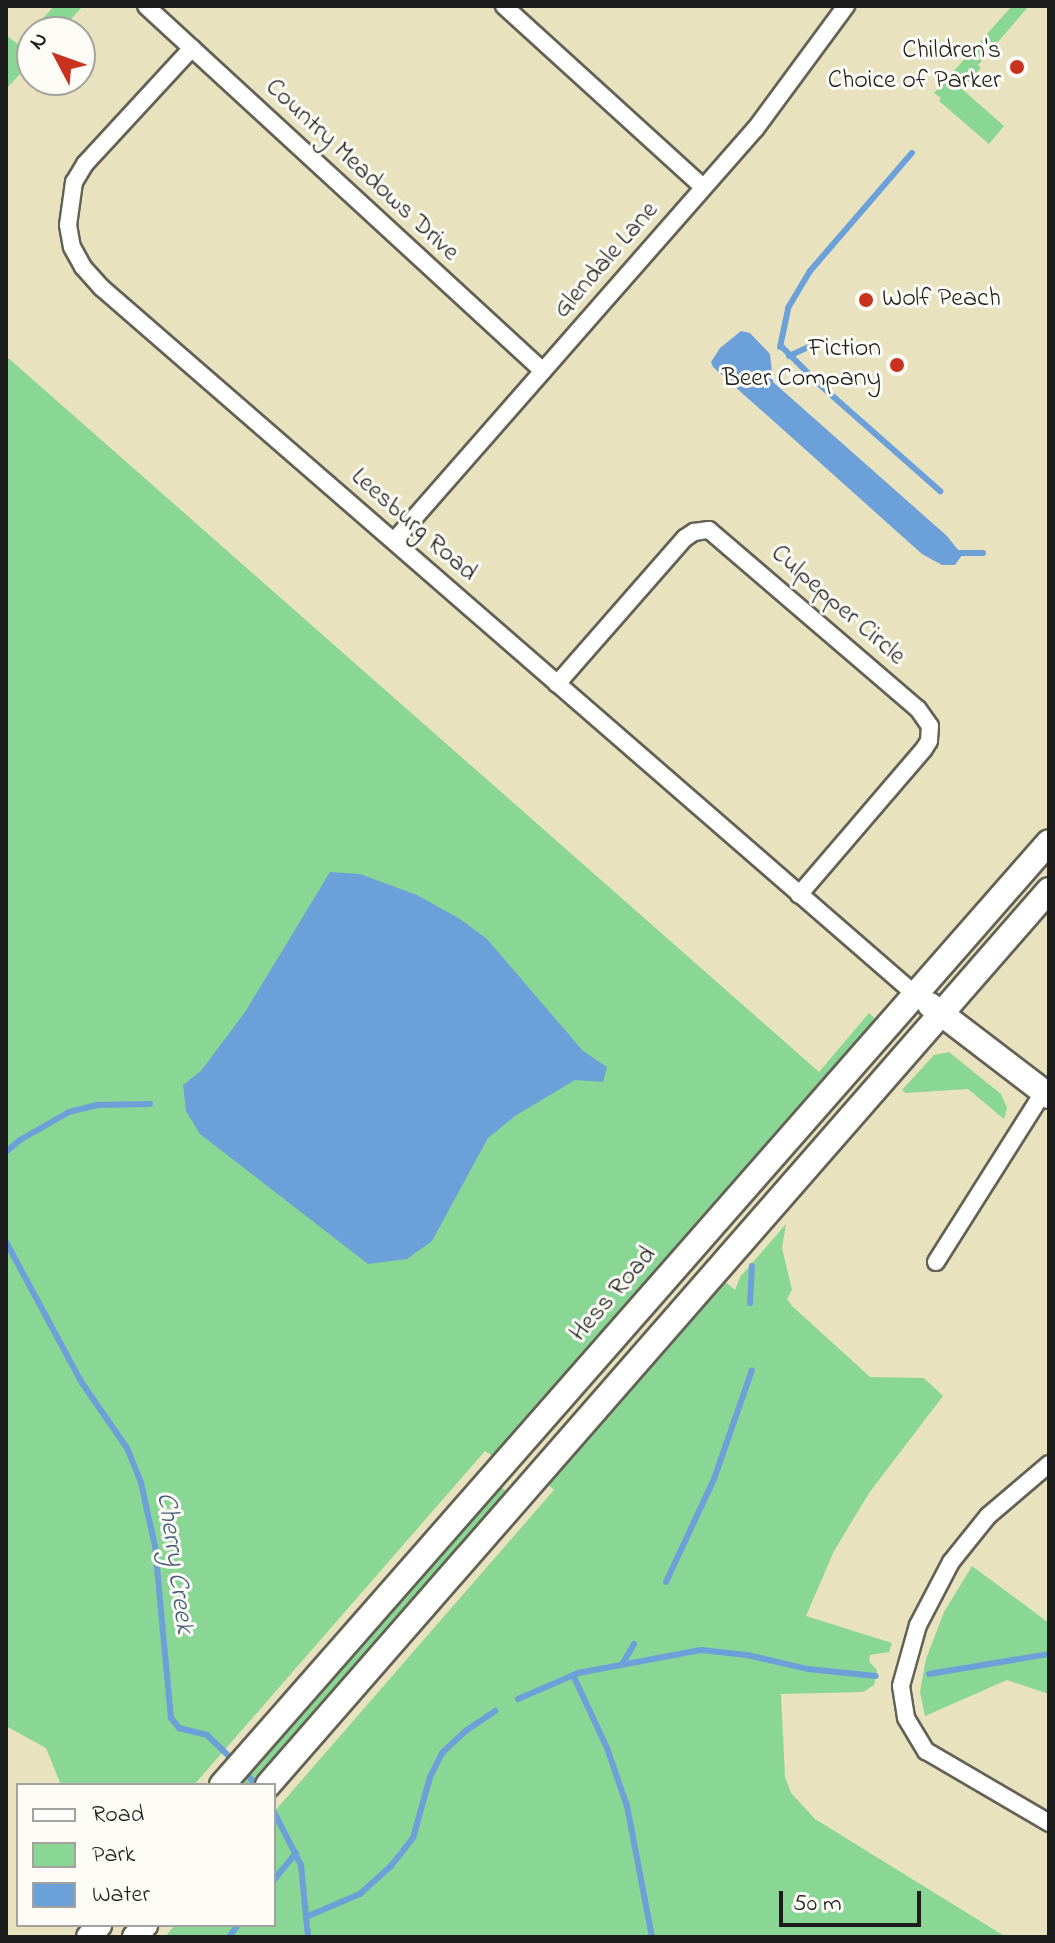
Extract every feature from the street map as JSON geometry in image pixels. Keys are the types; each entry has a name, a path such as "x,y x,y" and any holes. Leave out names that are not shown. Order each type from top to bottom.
{"main road":[{"name":"Hess Road","path":"224,1783 1049,842"},
{"path":"270,1783 1049,890"},
{"path":"916,995 1046,1094"}],"street":[{"name":"Country Meadows Drive","path":"146,6 543,371"},
{"name":"Glendale Lane","path":"394,541 775,104 846,6"},
{"path":"515,10 703,187"},
{"name":"Leesburg Road","path":"192,48 79,173 69,202 72,247 102,288 916,995"},
{"name":"Culpepper Circle","path":"557,684 685,538 694,532 709,530 894,688 927,718 929,741 799,895"},
{"path":"936,1262 1046,1094"},
{"path":"1049,1464 988,1516 951,1562 920,1619 901,1686 908,1724 926,1751 1049,1823"}],"green space":[{"path":"54,6 83,6 74,16 45,16"},
{"path":"1012,6 1029,6 978,65 981,68 962,89 1004,126 989,144 939,101 941,98 934,93"},
{"path":"6,35 16,43 16,78 6,89"},
{"path":"6,356 819,1072 869,1013 878,1021 494,1457 485,1451 196,1783 60,1783 46,1748 6,1726"},
{"path":"949,1052 1001,1094 1007,1108 1004,1119 968,1089 906,1093 902,1090 934,1055"},
{"path":"786,1224 782,1248 792,1290 787,1299 792,1306 870,1377 924,1378 943,1396 869,1493 834,1551 806,1616 892,1643 889,1652 870,1655 869,1661 877,1670 874,1685 863,1692 781,1694 785,1777 791,1793 815,1819 1006,1937 165,1937 173,1927 276,1927 276,1810 554,1490 548,1484 723,1280 735,1290 740,1277"},
{"path":"499,1486 508,1492 255,1783 239,1783"},
{"path":"972,1566 1049,1623 1049,1694 1007,1680 925,1716 920,1692 926,1659 944,1612"}],"water":[{"path":"741,331 750,333 770,354 773,382 947,536 962,555 955,565 942,565 922,554 713,367 711,362 720,348"},
{"path":"330,872 360,874 417,895 460,919 487,939 583,1051 607,1067 603,1082 575,1080 515,1116 488,1138 432,1241 407,1259 368,1264 200,1134 186,1111 183,1085 201,1071 245,1012"}],"waterway":[{"path":"780,347 788,308 810,271 912,153"},
{"path":"782,347 819,384 940,491"},
{"path":"789,356 808,347"},
{"path":"955,553 983,553"},
{"path":"6,1152 20,1140 69,1112 98,1105 150,1104"},
{"name":"Cherry Creek","path":"6,1242 82,1383 127,1448 141,1483 155,1546 171,1718 179,1728 207,1735 235,1762"},
{"path":"750,1303 752,1266"},
{"path":"666,1582 714,1479 752,1370"},
{"path":"623,1663 634,1644"},
{"path":"518,1699 578,1673 701,1650 747,1655 808,1669 876,1676"},
{"path":"929,1674 1049,1654"},
{"path":"573,1675 607,1748 627,1806 652,1937"},
{"path":"306,1917 360,1894 391,1866 413,1838 430,1777 442,1753 467,1730 495,1711"},
{"name":"Cherry Creek","path":"243,1770 254,1783"},
{"name":"Cherry Creek","path":"276,1816 301,1865 308,1937"},
{"path":"276,1878 296,1853"},
{"path":"229,1937 236,1927"}],"place":[{"name":"Children's Choice of Parker","path":"1017,67"},
{"name":"Wolf Peach","path":"866,300"},
{"name":"Fiction Beer Company","path":"897,365"}]}
